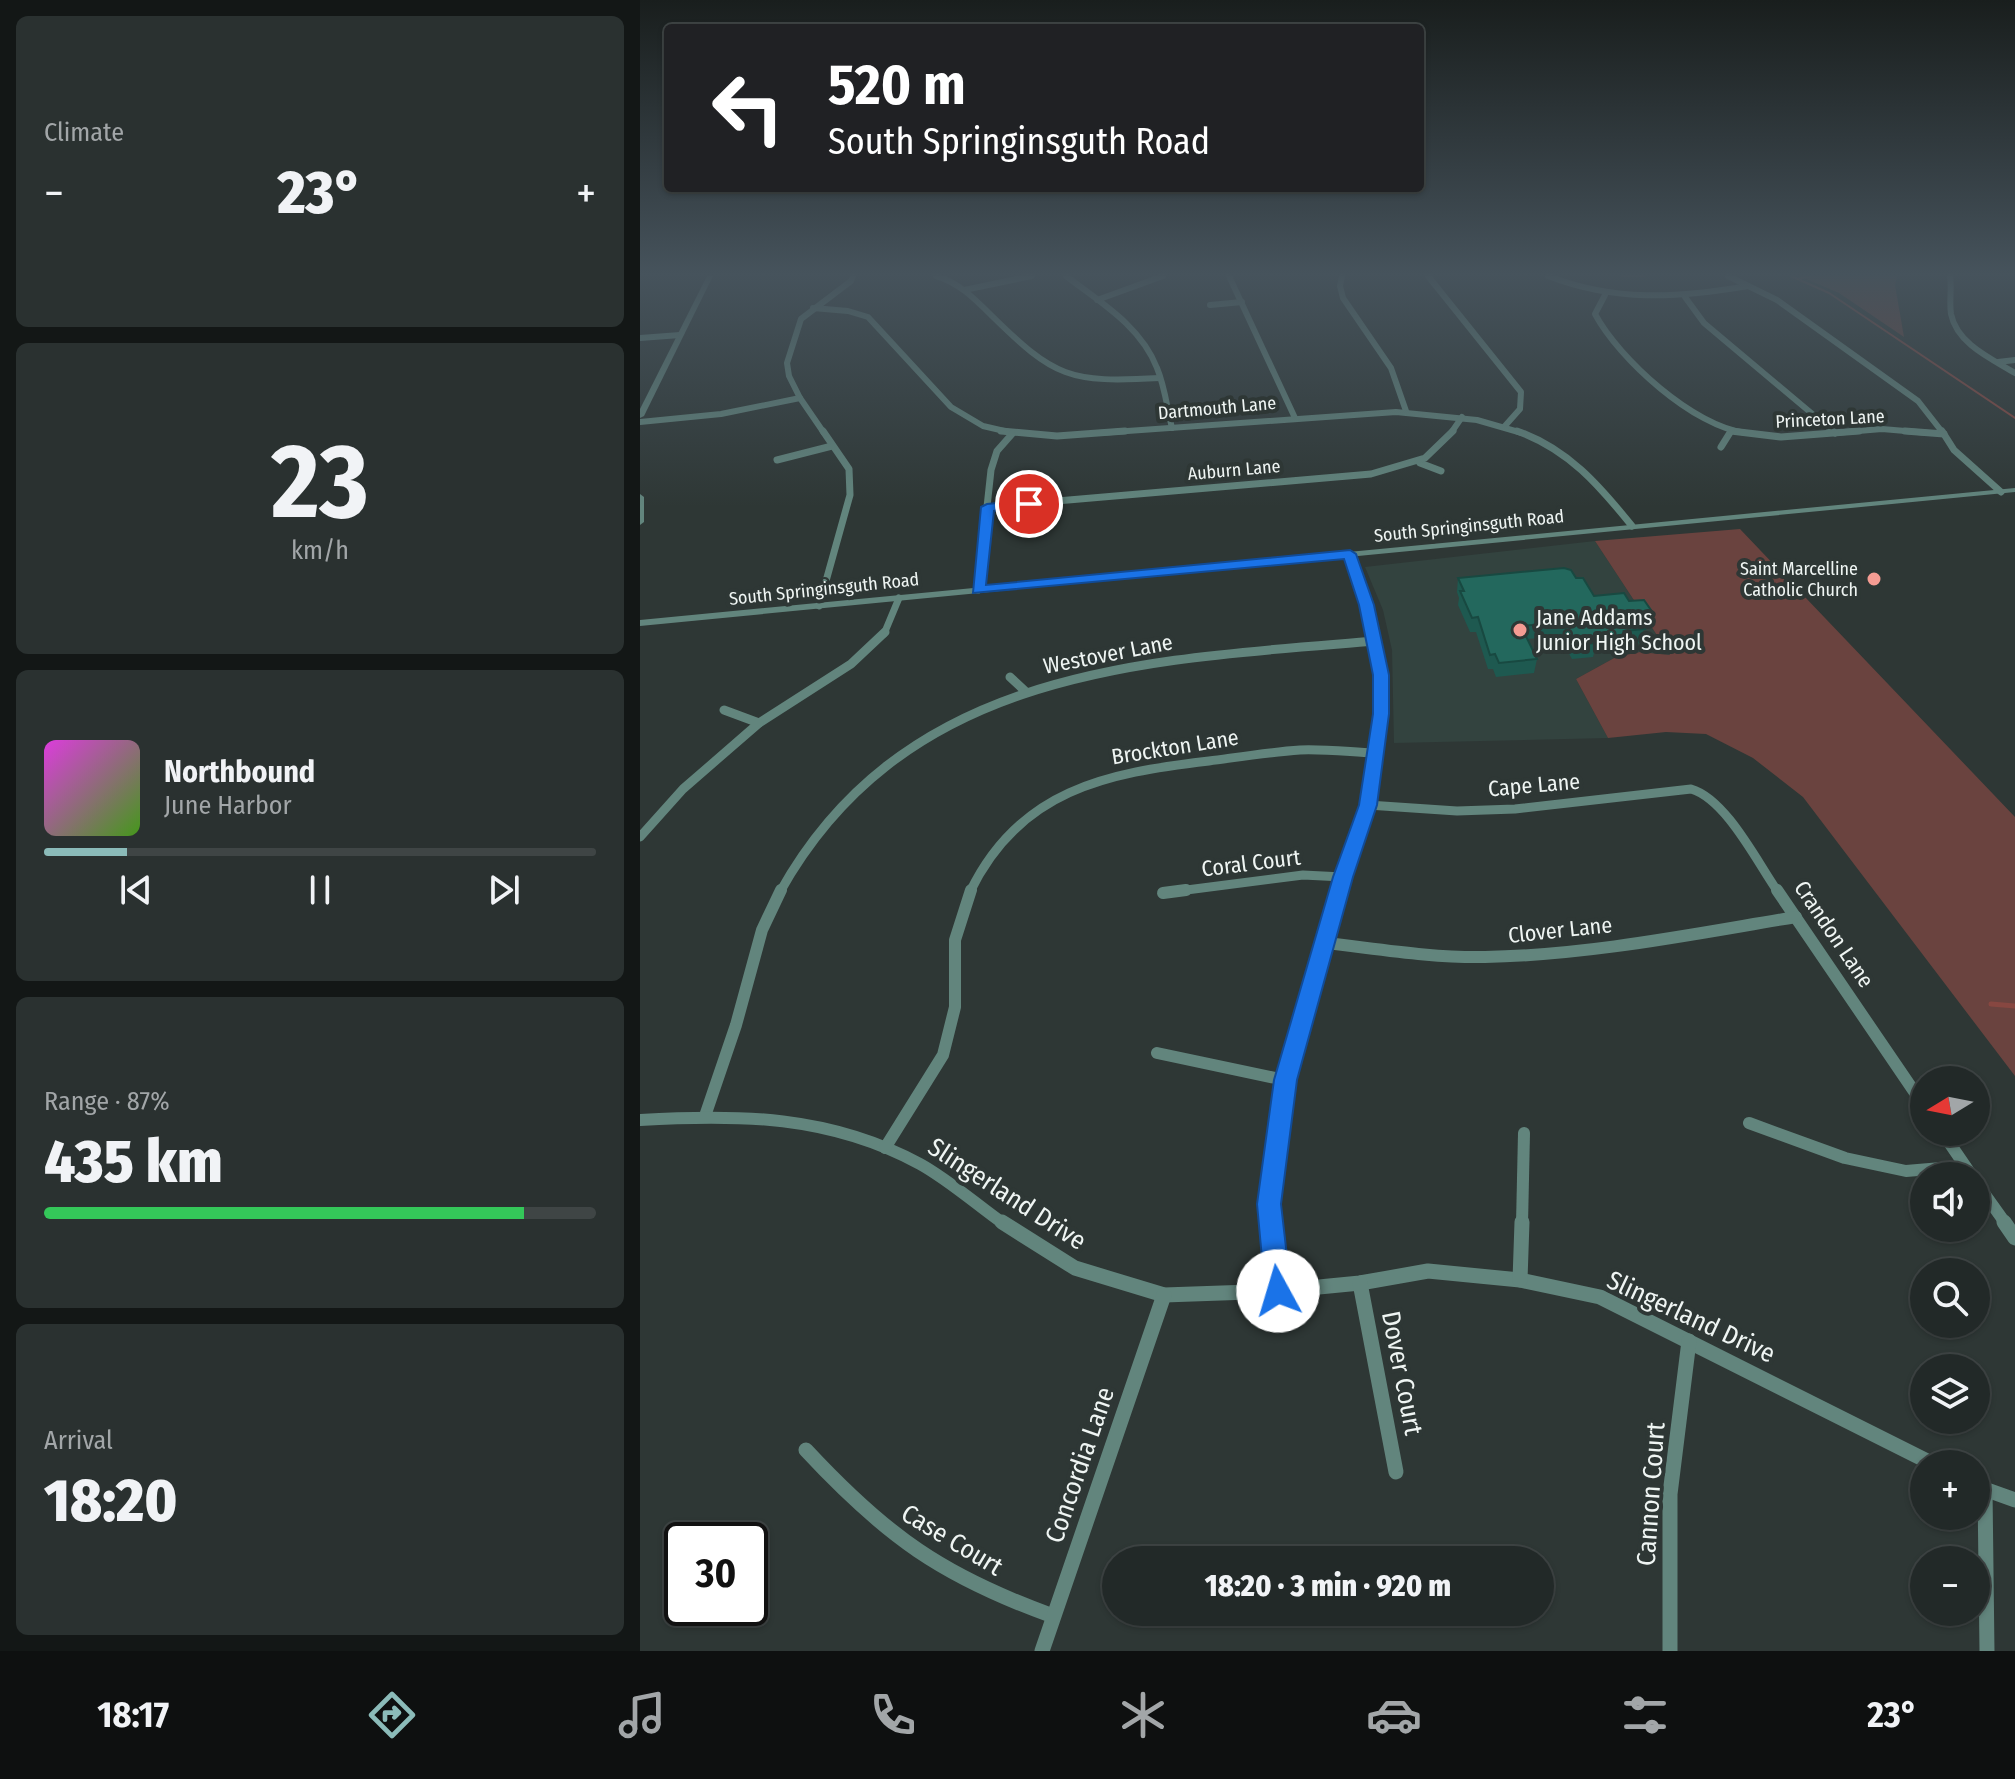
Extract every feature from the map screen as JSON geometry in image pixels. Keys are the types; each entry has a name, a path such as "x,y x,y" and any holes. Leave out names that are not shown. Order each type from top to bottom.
{"street":[{"path":"640,416 671,353"},
{"path":"790,353 787,363 789,376 800,398 849,469 850,495 819,606"},
{"name":"Dartmouth Lane","path":"900,353 952,411 977,424 1012,434 1057,436 1406,411 1462,417 1504,427 1543,443 1576,463 1632,526"},
{"path":"1032,353 1060,371 1111,380 1160,378"},
{"path":"1149,353 1160,378 1172,428"},
{"path":"1265,353 1295,418"},
{"path":"1379,353 1406,399 1406,411"},
{"path":"1490,353 1521,392 1520,409 1504,427"},
{"name":"Princeton Lane","path":"1626,353 1680,406 1731,431 1781,437 1882,429 1944,434"},
{"path":"1740,353 1835,433"},
{"path":"1851,353 1918,401 1964,460 2001,492"},
{"path":"1985,353 2015,373"},
{"path":"1998,362 2015,360"},
{"path":"640,422 721,414 800,398"},
{"name":"Auburn Lane","path":"987,507 1371,474 1420,463 1442,448 1462,417"},
{"path":"1721,447 1731,431"},
{"path":"978,590 994,459 1012,434"},
{"path":"777,460 832,446"},
{"path":"1420,463 1441,471"},
{"name":"South Springinsguth Road","path":"640,623 2015,490"},
{"path":"640,497 640,522"},
{"path":"1278,1291 1269,1204 1285,1080 1343,877 1368,805 1381,714 1381,675 1376,641 1350,554"},
{"path":"640,837 683,789 759,723 874,647 893,621 899,598"},
{"name":"Westover Lane","path":"705,1116 766,919 809,846 889,764 967,716 1025,691 1091,672 1376,641"},
{"path":"1010,677 1025,691"},
{"path":"724,710 759,723"},
{"name":"Brockton Lane","path":"885,1148 943,1055 955,1007 955,940 971,890 996,846 1049,802 1087,784 1138,769 1302,750 1374,753"},
{"name":"Cape Lane","path":"1368,805 1486,810 1691,789 1702,792"},
{"name":"Crandon Lane","path":"1702,792 1718,804 1910,1085"},
{"name":"Coral Court","path":"1163,893 1303,875 1343,877"},
{"name":"Clover Lane","path":"1326,943 1425,955 1526,956 1796,917"},
{"path":"1157,1053 1285,1080"},
{"name":"Slingerland Drive","path":"640,1120 705,1116 774,1118 811,1123 885,1148 920,1164 1015,1232 1075,1268 1164,1295 1278,1291 1360,1283 1428,1271 1520,1280 1600,1297 1910,1452"},
{"path":"1749,1123 1845,1158 1910,1171"},
{"path":"1520,1280 1524,1133"},
{"path":"1990,1202 2015,1238"},
{"name":"Dover Court","path":"1360,1283 1396,1472"},
{"name":"Concordia Lane","path":"1042,1651 1164,1295"},
{"name":"Cannon Court","path":"1670,1651 1670,1494 1689,1341"},
{"name":"Case Court","path":"806,1450 877,1524 919,1556 962,1582 1053,1616"},
{"path":"1990,1491 2015,1500"},
{"path":"1983,1530 1987,1651"}],"shaded area":[{"path":"1740,529 2015,817 2015,1076 1803,797 1753,758 1706,734 1666,732 1608,738 1576,679 1616,657 1640,652 1670,655 1595,541"},
{"name":"Jane Addams Junior High School","path":"1595,541 1670,655 1640,652 1616,657 1576,679 1608,738 1394,743 1392,650 1383,610 1365,567"}],"building":[{"name":"Jane Addams Junior High School","path":"1564,568 1571,570 1576,578 1583,578 1594,596 1624,593 1629,601 1644,600 1653,613 1636,615 1645,629 1624,631 1627,636 1595,639 1597,643 1575,645 1562,622 1521,626 1537,659 1499,663 1495,654 1490,655 1478,617 1472,618 1460,591 1464,591 1458,578"}],"waterway":[{"path":"1918,353 2015,418"},
{"path":"1991,1004 2015,1006"}],"place":[{"name":"Saint Marcelline Catholic Church","path":"1874,579"},
{"name":"Jane Addams Junior High School","path":"1520,630"}],"route":[{"path":"1029,504 987,507 978,590 1350,554 1376,641 1381,675 1381,714 1368,805 1343,877 1285,1080 1269,1204 1278,1291"}]}
